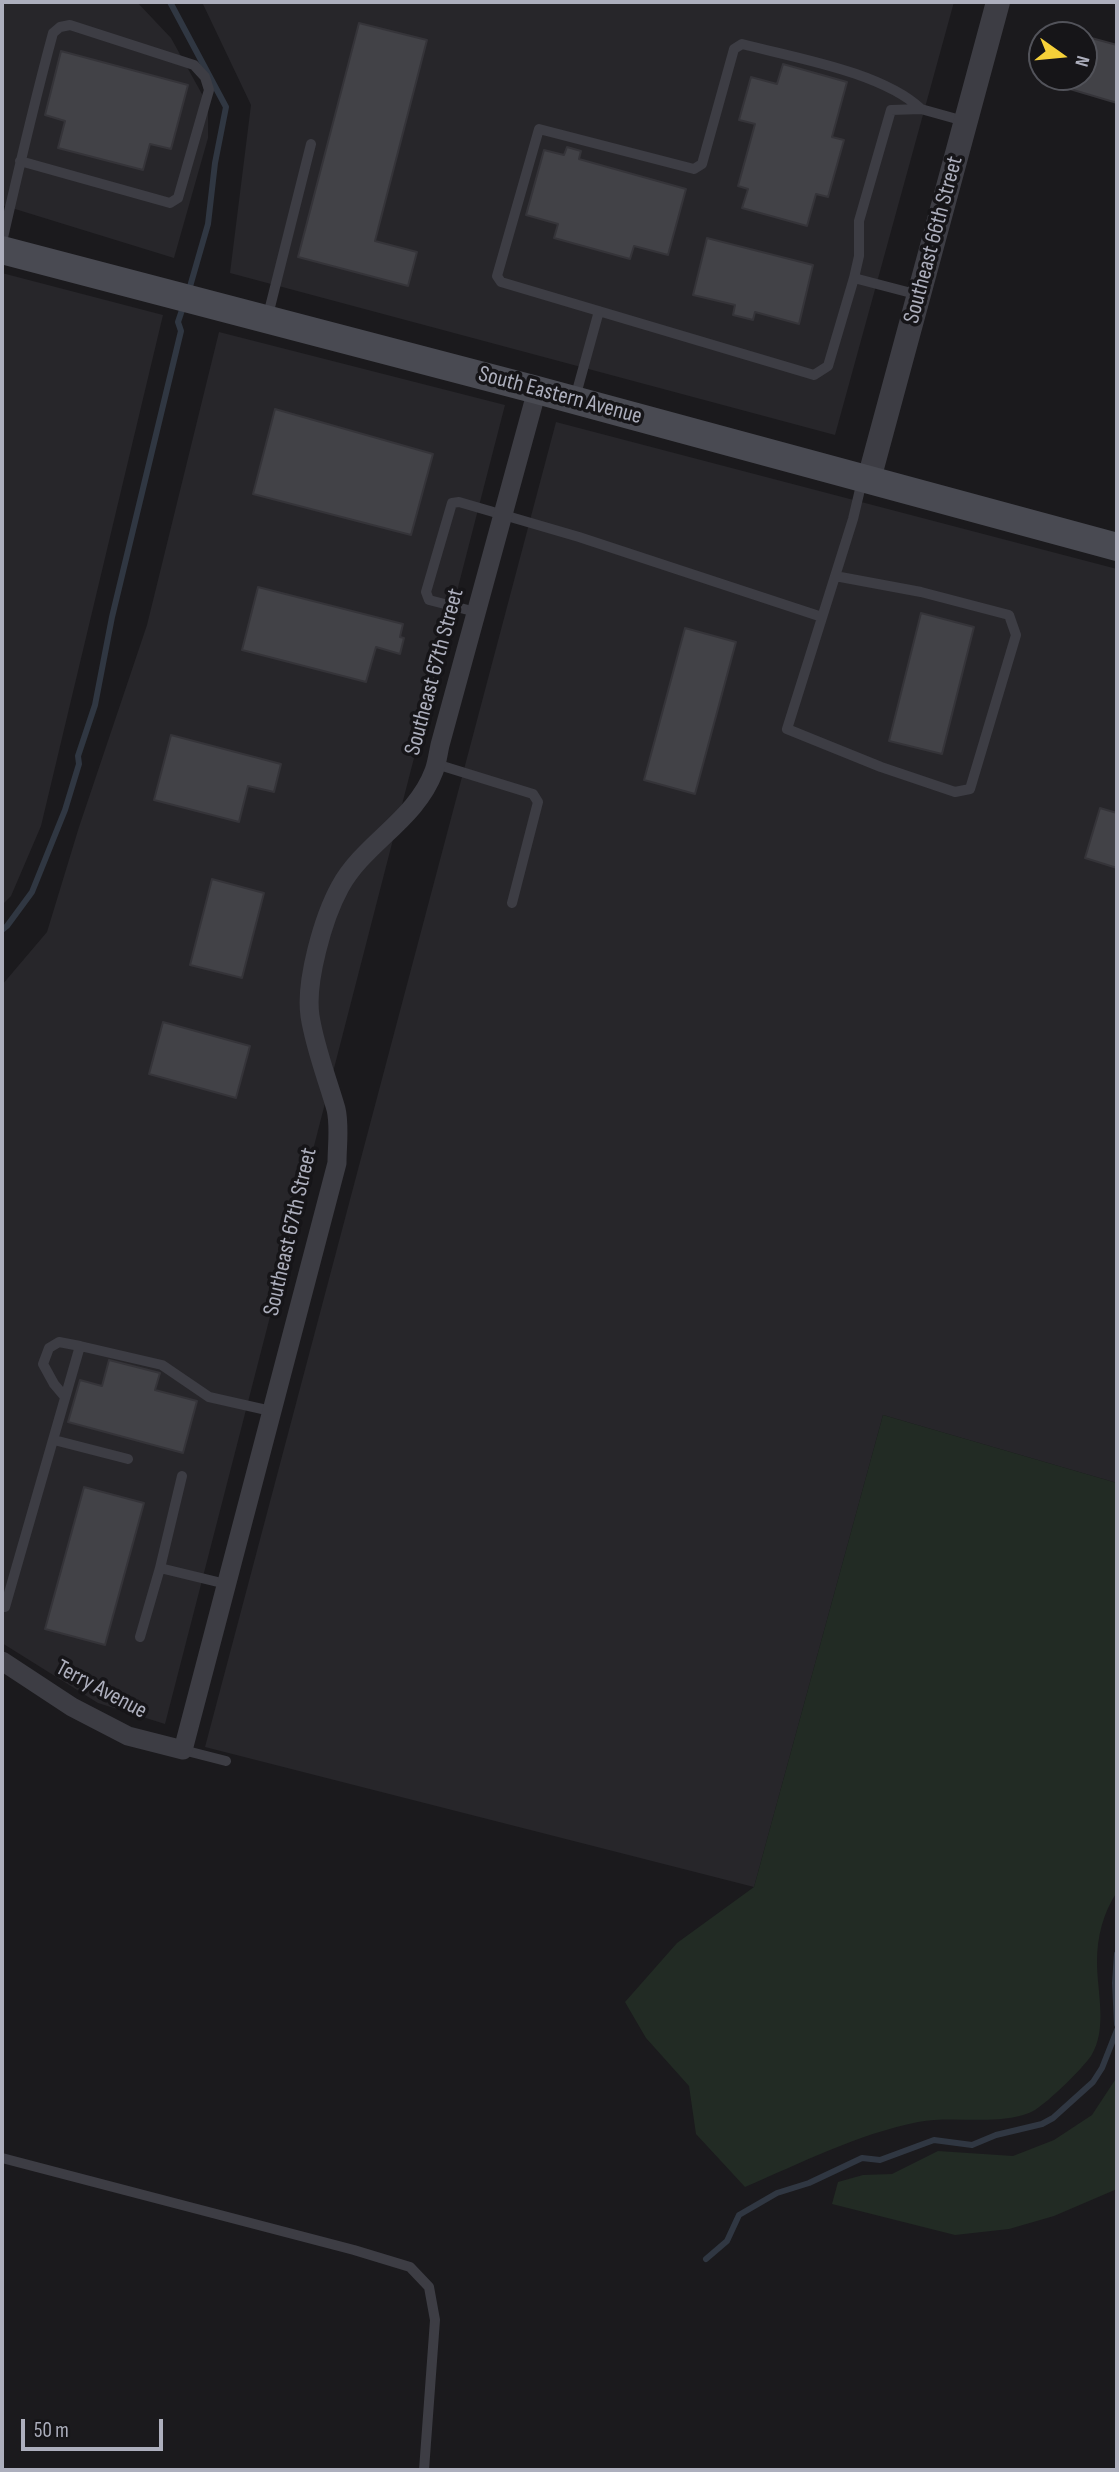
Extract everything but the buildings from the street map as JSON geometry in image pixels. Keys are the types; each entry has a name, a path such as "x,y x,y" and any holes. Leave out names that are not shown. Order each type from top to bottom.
{"main road":[{"name":"South Eastern Avenue","path":"2,250 575,400 1117,547"}],"street":[{"name":"Southeast 66th Street","path":"866,478 919,295 998,2"},
{"name":"Southeast 67th Street","path":"183,1750 337,1163 337,1112 324,1074 310,1016 309,983 328,915 340,886 362,857 408,812 435,771 537,390"},
{"name":"Terry Avenue","path":"2,1661 72,1707 128,1736 183,1750"}],"lane":[{"path":"2,242 20,161 53,33 60,27 70,25 194,65 205,77 209,90 178,198 170,203 20,161"},
{"path":"921,109 907,96 849,72 742,44 734,49 699,167 694,169 539,129 497,276 502,282 814,375 828,366 854,278 859,256 859,221 891,110 921,109 966,121"},
{"path":"267,319 311,144"},
{"path":"854,278 919,295"},
{"path":"575,400 599,311"},
{"path":"835,576 921,592 1009,615 1016,635 970,789 955,792 787,729 822,617 866,478"},
{"path":"476,611 429,600 426,593 452,503 459,502 503,514 822,617"},
{"path":"436,764 533,794 538,802 512,903"},
{"path":"65,1397 43,1364 49,1348 59,1342 162,1365 209,1397 271,1411"},
{"path":"5,1607 80,1346"},
{"path":"54,1440 128,1459"},
{"path":"141,1637 182,1476"},
{"path":"160,1567 226,1584"},
{"path":"183,1750 226,1761"},
{"path":"2,2158 341,2246 410,2267 429,2287 435,2320 424,2470"}],"shaded area":[{"path":"2,2 137,2 171,38 208,105 208,138 174,258 2,205"},
{"path":"202,2 954,2 835,435 230,273 251,105"},
{"path":"2,273 163,315 41,826 11,896 2,905"},
{"path":"219,332 505,405 165,1724 98,1703 2,1643 2,985 47,932 147,625"},
{"path":"556,422 1117,569 1117,1483 883,1415 754,1887 205,1747"},
{"path":"883,1415 1117,1483 1117,1892 1105,1917 1098,1943 1099,2034 1091,2056 1080,2069 1052,2096 1029,2113 1002,2119 932,2120 896,2127 830,2150 745,2187 696,2134 689,2086 646,2038 625,2002 677,1943 754,1887"},
{"path":"1117,2077 1117,2189 1054,2216 1009,2229 955,2235 832,2204 838,2182 863,2175 892,2174 938,2151 1013,2156 1054,2140 1092,2115"}],"waterway":[{"path":"170,2 226,107 215,163 208,224 189,290"},
{"path":"2,930 32,892 65,810 79,764 78,756 95,705 112,617 181,331 178,322 184,304"},
{"path":"1117,1954 1117,2024"},
{"path":"706,2259 727,2241 739,2215 777,2193 809,2183 862,2158 880,2160 934,2140 972,2145 996,2135 1042,2124 1053,2118 1093,2082 1102,2068 1117,2030"}]}
